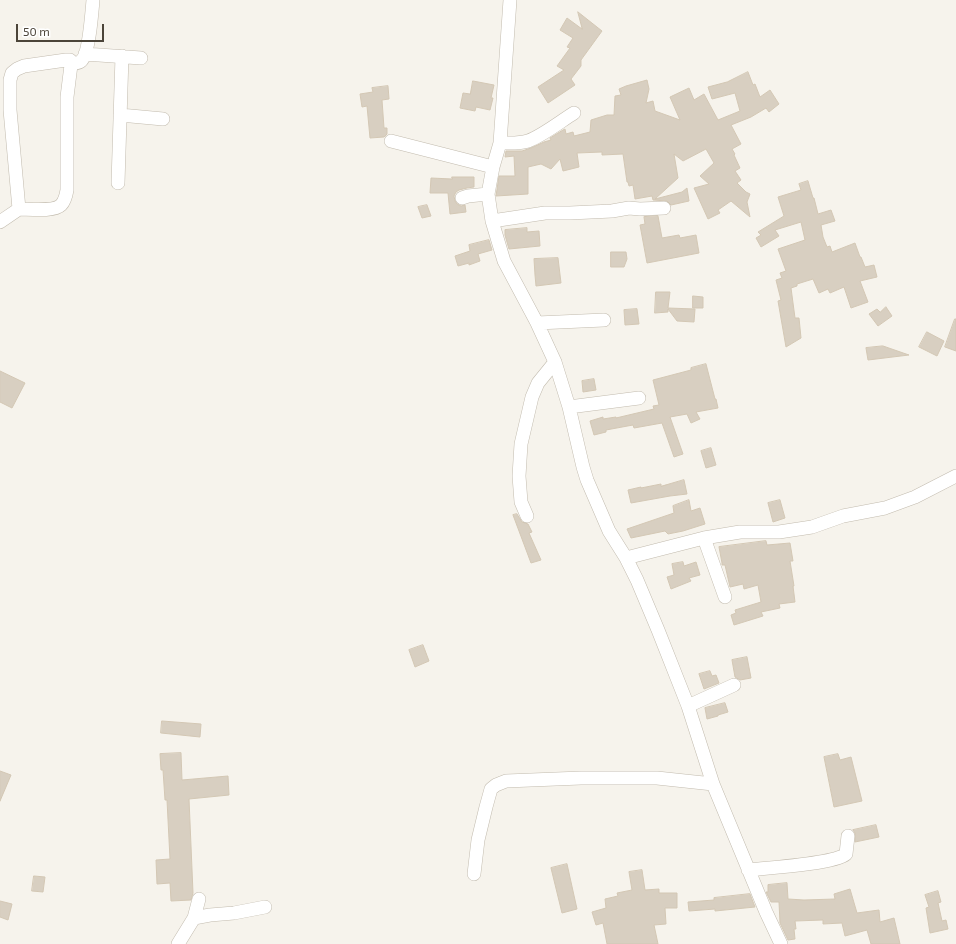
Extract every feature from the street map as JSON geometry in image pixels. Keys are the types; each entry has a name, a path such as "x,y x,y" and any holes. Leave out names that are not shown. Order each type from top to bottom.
{"street":[{"path":"69,62 77,63 81,61 84,54 92,24 93,0"},
{"path":"510,0 500,143 493,167 488,194 492,221 504,261 537,323 555,362 569,407 587,480 609,531 626,558 637,580 658,630 688,706 713,784 748,870 781,944"},
{"path":"84,54 141,58"},
{"path":"118,183 122,56"},
{"path":"0,222 19,209 51,209 60,206 65,200 67,190 67,97 70,60 24,66 12,73 10,80 10,103 19,209"},
{"path":"500,143 518,143 528,141 574,113"},
{"path":"120,115 163,119"},
{"path":"391,141 493,167"},
{"path":"462,198 488,194"},
{"path":"492,221 545,213 612,211 629,208 664,208"},
{"path":"537,323 604,320"},
{"path":"527,516 521,502 519,476 521,444 532,396 538,383 555,362"},
{"path":"569,407 639,398"},
{"path":"626,558 704,538 740,532 779,532 812,527 843,516 885,508 915,497 956,476"},
{"path":"704,538 725,597"},
{"path":"688,706 734,685"},
{"path":"474,874 478,840 491,790 496,785 506,781 581,778 657,778 713,784"},
{"path":"748,870 825,862 841,857 846,854 848,836"},
{"path":"178,944 194,918 199,899"},
{"path":"194,918 265,907"}],"building":[{"path":"578,12 602,31 581,60 581,66 571,79 575,85 548,103 538,87 564,70 557,66 570,48 567,47 573,38 560,30 567,18 582,29"},
{"path":"748,72 760,97 770,90 779,104 769,112 766,108 751,117 731,125 741,144 732,149 740,168 735,171 741,180 737,183 750,194 747,202 750,217 731,201 718,210 720,213 708,219 694,188 709,184 700,176 714,163 706,149 683,161 674,154 678,178 655,199 682,192 687,188 689,201 671,205 667,201 653,200 652,196 635,199 633,185 629,186 627,182 623,154 602,155 602,152 577,153 579,167 563,171 560,159 551,169 541,164 528,167 528,194 496,196 499,176 515,176 514,156 505,157 506,151 522,151 531,148 551,140 550,138 565,129 566,134 573,132 574,136 590,132 591,120 607,115 614,115 615,96 621,95 619,89 647,80 649,89 646,103 653,101 655,111 680,120 670,97 689,88 694,100 704,94 718,120 740,111 735,93 712,99 708,87 727,82"},
{"path":"473,81 494,85 490,110 476,107 475,111 460,108 463,93 470,94"},
{"path":"388,86 389,99 382,100 384,128 387,128 387,134 384,137 370,138 367,106 362,107 360,94 373,92 372,88"},
{"path":"452,177 474,177 474,187 459,190 454,196 457,204 461,206 465,205 466,212 450,214 448,193 430,193 431,178 452,179"},
{"path":"808,181 818,214 831,210 835,221 821,225 823,237 827,247 830,246 832,252 855,243 865,267 874,265 877,277 860,281 868,302 851,308 844,287 830,293 828,289 819,293 813,279 797,284 797,286 791,288 795,318 799,318 801,338 786,347 778,301 781,300 776,280 782,278 780,273 786,271 778,249 805,240 801,222 775,230 779,236 761,247 756,238 761,235 758,232 784,216 778,197 801,190 799,184"},
{"path":"427,205 431,216 422,218 418,207"},
{"path":"658,216 662,238 679,235 680,238 696,235 699,253 647,263 640,225 645,224 644,217"},
{"path":"527,228 527,232 539,231 540,246 509,249 505,230"},
{"path":"489,240 492,250 478,254 480,261 469,265 469,263 458,266 455,256 470,251 469,245"},
{"path":"611,252 626,252 627,259 624,267 611,267"},
{"path":"558,258 561,283 536,286 534,259"},
{"path":"656,292 670,292 668,308 695,309 694,322 677,321 668,309 668,312 655,313"},
{"path":"693,296 703,297 703,308 693,308"},
{"path":"886,307 892,316 878,326 869,314 877,309 880,312"},
{"path":"637,309 639,324 625,325 624,310"},
{"path":"956,319 956,351 945,347"},
{"path":"927,332 944,341 937,356 919,347"},
{"path":"883,346 909,355 868,360 866,348"},
{"path":"706,364 718,408 696,412 700,419 691,423 687,414 670,417 683,454 674,457 662,423 634,428 633,425 606,430 606,432 594,435 590,421 603,417 603,419 616,418 654,409 653,406 659,405 653,380 691,370 691,368"},
{"path":"0,371 25,383 12,408 0,402"},
{"path":"594,379 596,390 583,392 582,381"},
{"path":"711,448 716,465 706,468 701,451"},
{"path":"684,480 687,494 631,503 628,490 661,484 661,486"},
{"path":"689,500 691,511 700,508 705,524 668,534 665,531 631,538 627,529 674,513 673,506"},
{"path":"780,500 785,518 773,522 768,503"},
{"path":"517,514 522,522 528,524 532,532 529,533 541,560 531,563 513,515"},
{"path":"766,541 767,545 790,543 793,561 790,561 795,602 779,604 780,608 761,612 763,616 734,625 731,615 736,613 735,610 761,602 758,585 744,589 743,584 730,587 725,565 722,565 719,547"},
{"path":"683,562 684,566 696,562 700,575 689,578 691,581 671,589 667,577 674,575 672,564"},
{"path":"423,645 429,661 415,667 409,650"},
{"path":"747,657 751,678 740,680 735,677 732,660"},
{"path":"710,671 712,676 716,675 719,683 704,689 699,674"},
{"path":"725,703 728,712 707,719 705,708"},
{"path":"162,721 201,724 200,737 161,733"},
{"path":"181,753 182,780 228,776 229,795 189,799 193,893 191,900 171,901 170,883 157,884 156,860 170,859 167,800 165,800 163,770 161,770 160,754"},
{"path":"838,754 840,760 851,757 862,801 834,807 824,757"},
{"path":"0,771 11,775 0,801"},
{"path":"876,825 879,837 855,842 855,833 853,830"},
{"path":"567,864 577,909 562,913 551,868"},
{"path":"642,870 645,890 659,889 659,893 677,893 677,908 665,908 666,924 654,925 658,944 607,944 603,923 596,925 592,912 606,908 605,899 618,896 617,893 632,890 629,872"},
{"path":"34,876 45,877 43,892 32,891"},
{"path":"787,883 788,899 835,899 834,894 850,889 857,913 879,910 880,922 894,918 900,944 871,944 867,930 845,936 842,923 823,924 823,920 795,921 795,939 788,940 780,923 779,902 771,902 766,892 768,892 768,885"},
{"path":"938,891 941,902 938,903 942,921 946,920 948,929 930,933 926,908 929,907 925,895"},
{"path":"750,894 755,907 715,911 715,909 689,911 688,902 714,900 714,898"},
{"path":"0,901 12,904 8,920 0,917"}]}
